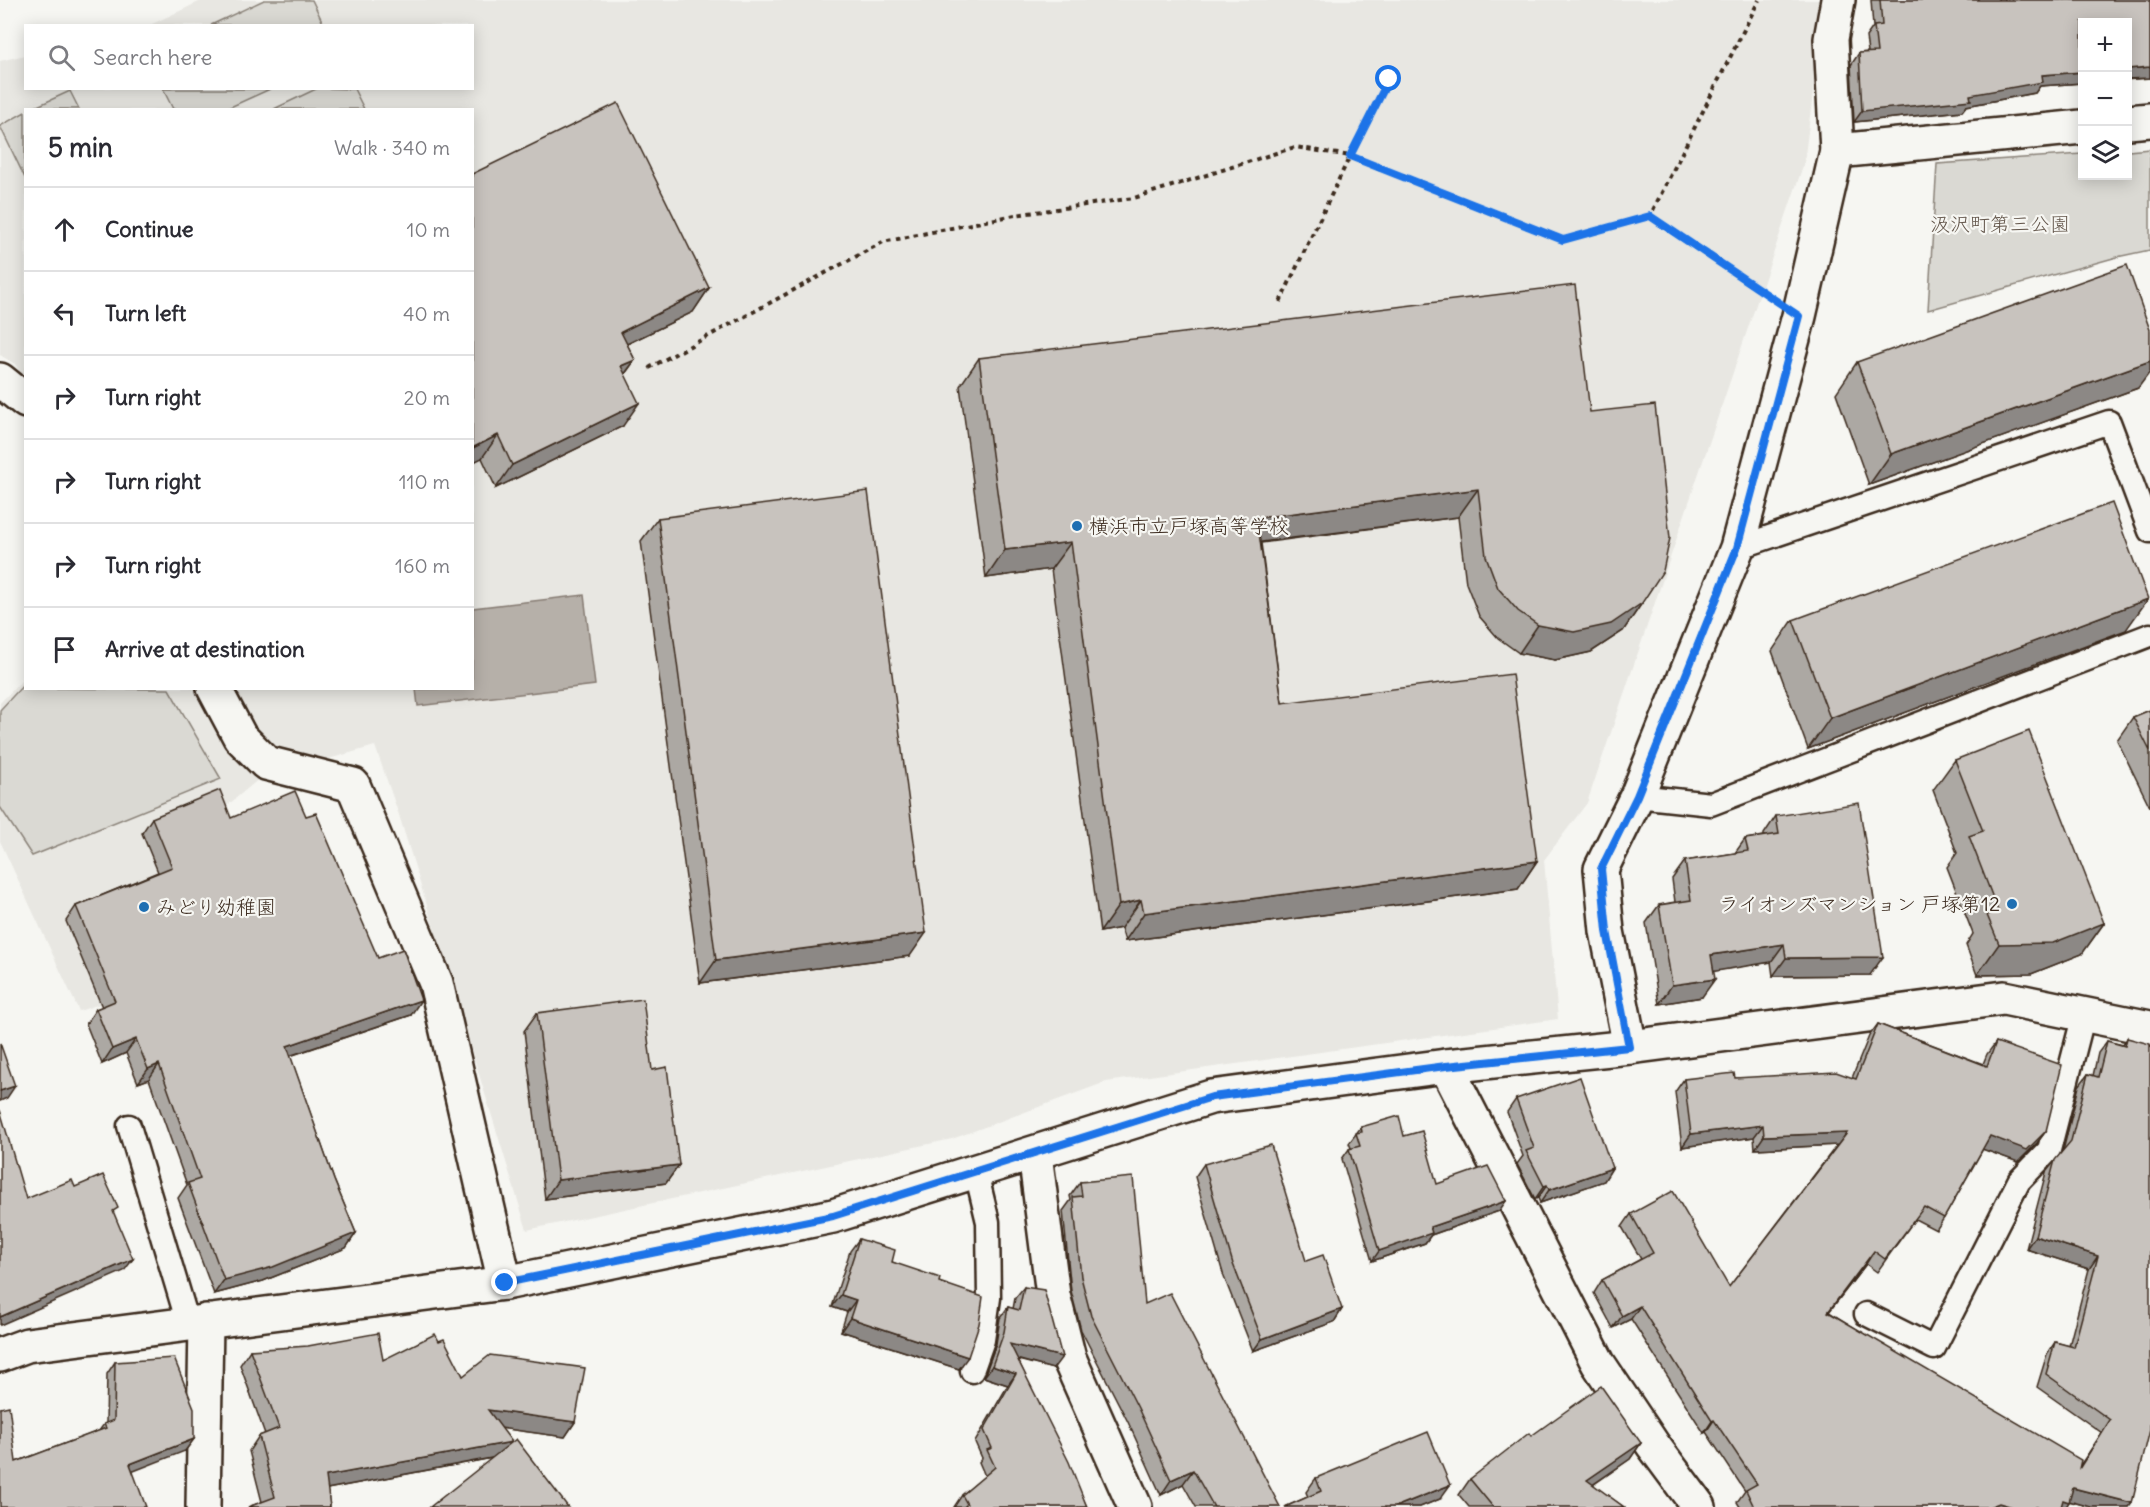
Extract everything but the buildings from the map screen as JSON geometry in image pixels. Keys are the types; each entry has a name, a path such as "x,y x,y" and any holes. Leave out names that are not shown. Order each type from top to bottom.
{"street":[{"path":"1629,1047 1607,931 1601,869 1637,796 1737,548 1799,316 1836,151 1831,39 1838,0"},
{"path":"2132,122 2150,120"},
{"path":"1836,151 2078,127"},
{"path":"0,380 24,399"},
{"path":"215,690 240,737 266,764 353,785 436,983 505,1283"},
{"path":"0,1355 27,1345 505,1283 833,1216 1212,1097 1446,1066 1629,1047 2004,998 2150,1028"},
{"path":"1446,1066 1598,1363 1653,1445 1699,1507"},
{"path":"1035,1154 1053,1295 1069,1358 1135,1507"},
{"path":"197,1322 203,1507"}],"lane":[{"path":"1737,548 2109,422 2150,531"},
{"path":"1637,796 1711,804 2150,635"},
{"path":"1866,1314 1934,1348 2019,1181 2049,1150 2084,1014"},
{"path":"129,1126 197,1322"},
{"path":"972,1371 983,1340 989,1298 988,1222 976,1172"}],"path":[{"path":"649,368 883,242 1016,215 1134,198 1295,147 1350,156 1563,240 1650,216 1759,0"},
{"path":"1280,302 1389,79"},
{"path":"1650,216 1799,316"}],"shaded area":[{"name":"横浜市立戸塚高等学校","path":"203,0 1825,0 1804,163 1587,803 1544,860 1558,1019 1106,1082 952,1139 527,1230 399,815 375,746 260,778 217,814 189,974 79,1011 0,841 0,703 24,678 24,690 474,690 474,108 24,108 24,378 15,364 0,355 0,61 24,55 24,90 474,90 474,24 152,24"},
{"path":"584,595 595,685 418,706 416,690 474,690 474,608"}],"green space":[{"path":"264,0 312,0 324,24 213,24"},
{"path":"164,90 268,90 228,108 172,108"},
{"path":"314,90 354,90 364,108 276,108"},
{"path":"70,91 78,108 33,108"},
{"path":"24,113 24,176 0,126"},
{"name":"汲沢町第三公園","path":"2150,149 2150,250 2117,257 1928,310 1937,164 2078,154 2078,180 2132,180 2132,151"},
{"path":"24,684 24,690 170,690 221,779 32,856 0,807 0,710"}],"place":[{"name":"横浜市立戸塚高等学校","path":"1077,526"},
{"name":"ライオンズマンション 戸塚第12","path":"2012,904"},
{"name":"みどり幼稚園","path":"144,907"}],"route":[{"path":"505,1283 833,1216 1212,1097 1446,1066 1629,1047 1607,931 1601,869 1637,796 1737,548 1799,316 1650,216 1563,240 1350,156 1389,79"}]}
